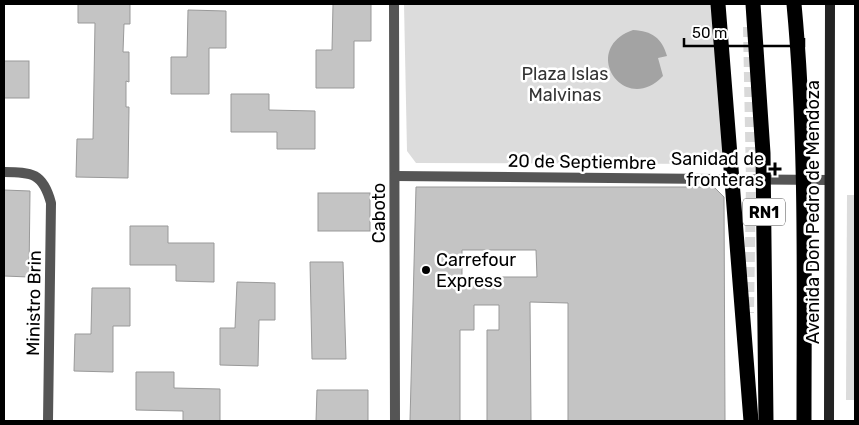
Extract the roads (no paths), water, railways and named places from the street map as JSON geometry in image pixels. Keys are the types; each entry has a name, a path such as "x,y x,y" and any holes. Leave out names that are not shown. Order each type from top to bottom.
{"highway":[{"path":"718,4 751,421"},
{"name":"RN1","path":"753,4 763,153 766,421"},
{"name":"RN1","path":"794,4 801,73 804,421"},
{"path":"801,73 804,4"}],"main road":[{"name":"Avenida Don Pedro de Mendoza","path":"829,421 830,4"}],"street":[{"name":"Caboto","path":"394,4 395,421"},
{"name":"Ministro Brin","path":"4,172 32,174 45,186 52,211 48,421"},
{"name":"20 de Septiembre","path":"395,176 829,180"}],"tunnel":[{"path":"748,27 751,181 749,313"}],"place":[{"name":"Sanidad de fronteras","path":"775,169"},
{"name":"Carrefour Express","path":"426,270"}],"park label":[{"name":"Plaza Islas Malvinas","path":"565,84"}]}
